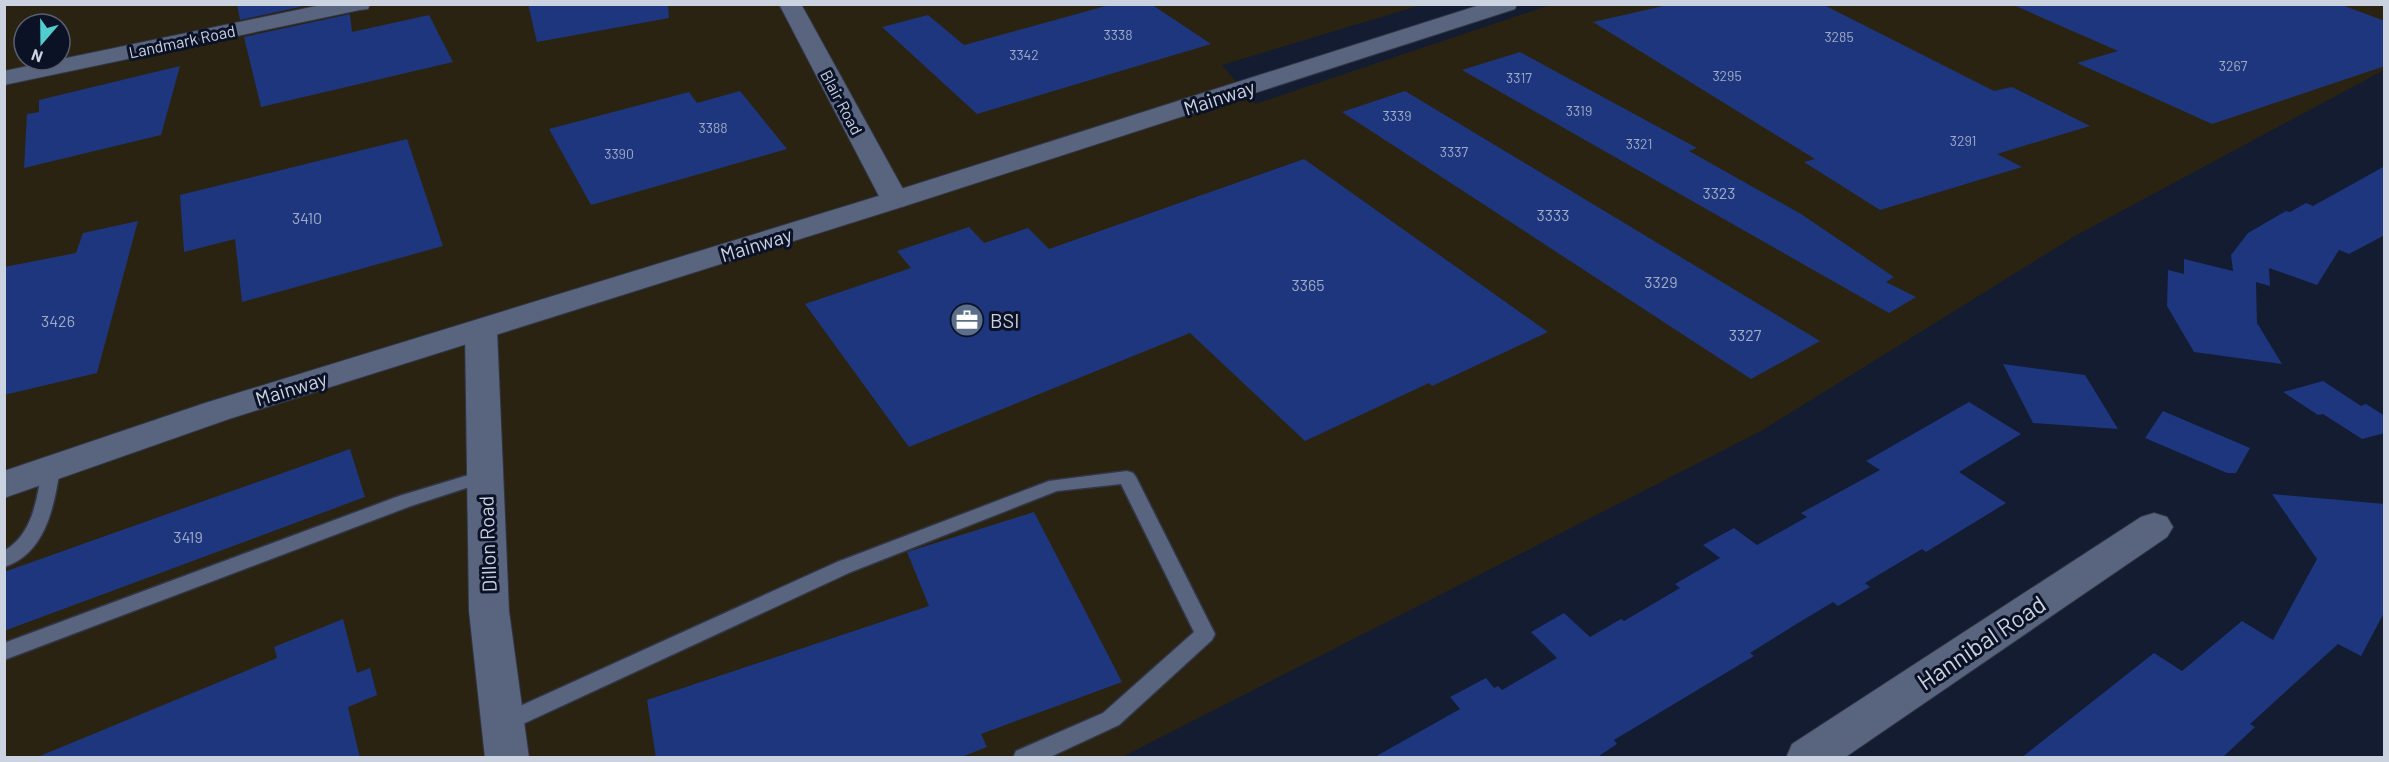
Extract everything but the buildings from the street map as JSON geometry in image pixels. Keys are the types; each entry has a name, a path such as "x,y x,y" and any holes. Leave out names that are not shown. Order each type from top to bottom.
{"street":[{"name":"Landmark Road","path":"4,78 360,4"},
{"name":"Blair Road","path":"790,4 895,200"},
{"name":"Mainway","path":"4,485 217,411 895,200 1508,4"},
{"name":"Dillon Road","path":"481,330 489,611 505,741"},
{"name":"Hannibal Road","path":"1808,758 2154,527"}],"lane":[{"path":"4,560 24,547 35,530 44,512 51,469"},
{"path":"4,652 405,501 485,476"},
{"path":"505,741 844,567 1055,485 1127,477 1205,634 1111,719 1024,758"}],"shaded area":[{"path":"2384,4 2384,70 2075,236 1761,431 1122,757 5,758 4,5 1421,5 1222,65 1255,104 1550,5"}],"place":[{"name":"BSI","path":"967,320"}]}
